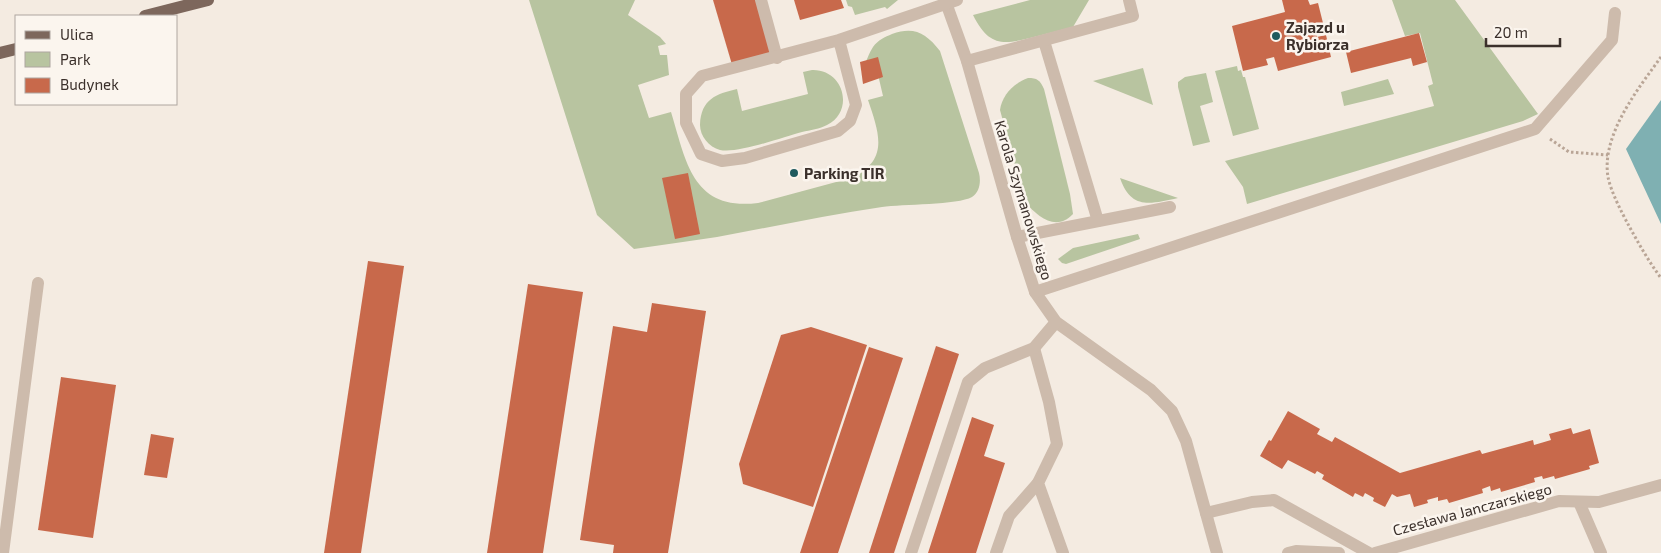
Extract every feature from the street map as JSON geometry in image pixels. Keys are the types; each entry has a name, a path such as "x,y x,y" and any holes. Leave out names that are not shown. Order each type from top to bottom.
{"main road":[{"path":"149,15 208,0"},
{"path":"0,53 15,49"}],"street":[{"path":"761,0 777,58"},
{"path":"967,61 1134,16 1129,0"},
{"path":"839,40 856,106 850,120 838,131 745,158 722,161 701,154 686,123 686,94 702,76 777,58 839,40 950,1"},
{"name":"Karola Szymanowskiego","path":"950,1 1016,238 1035,292 1056,322 1151,390 1172,412 1186,441 1217,553"},
{"path":"1035,292 1535,129 1612,40 1615,13"},
{"path":"1044,41 1098,221"},
{"path":"1016,238 1170,206"},
{"path":"3,553 38,283"},
{"path":"911,553 968,382 986,368 1034,348 1056,322"},
{"path":"996,553 1008,516 1038,483 1057,444 1049,402 1034,348"},
{"path":"1038,483 1063,553"},
{"name":"Czesława Janczarskiego","path":"1375,553 1558,501 1599,502 1661,485"},
{"path":"1206,513 1252,502 1274,500 1369,553"},
{"path":"1579,502 1601,553"},
{"path":"1288,553 1339,553"}],"path":[{"path":"1661,57 1631,100 1617,125 1608,155 1608,177 1622,212 1649,263 1661,278"},
{"path":"1535,129 1569,152 1608,155"}],"green space":[{"path":"529,0 635,0 628,15 660,37 666,44 658,46 660,55 667,55 669,75 638,85 649,118 671,112 682,148 695,179 705,191 719,199 736,203 758,203 851,178 872,163 878,145 878,134 868,100 883,96 876,66 863,69 877,42 900,32 913,31 919,33 930,40 940,51 979,173 980,183 978,189 972,197 955,202 882,207 717,237 634,249 597,215"},
{"path":"846,0 898,0 887,9 885,7 855,15 852,7 848,6"},
{"path":"1030,0 1089,0 1073,27 1023,40 1005,42 991,38 985,33 973,15"},
{"path":"1392,0 1455,0 1538,114 1523,121 1247,204 1243,187 1225,161 1434,106 1428,86 1433,84 1420,33 1405,36"},
{"path":"1237,66 1238,71 1241,70 1243,77 1245,77 1259,129 1233,136 1215,71"},
{"path":"1143,68 1153,105 1093,81"},
{"path":"812,70 832,76 842,92 841,110 836,119 827,125 728,151 716,149 703,137 700,129 701,116 703,109 711,99 722,93 737,89 742,111 808,94 803,72"},
{"path":"1206,73 1213,102 1200,106 1210,142 1193,146 1178,82 1185,77"},
{"path":"1028,78 1038,80 1044,89 1070,194 1073,214 1060,222 1054,222 1041,217 1025,202 1000,110 1003,99 1010,90"},
{"path":"1388,79 1394,94 1344,106 1341,92"},
{"path":"1120,178 1178,198 1150,203 1136,200 1130,195"},
{"path":"1138,234 1140,239 1066,264 1058,259 1073,248"}],"water":[{"path":"1661,100 1661,224 1626,149"}],"building":[{"path":"713,0 757,0 773,56 733,68"},
{"path":"794,0 841,0 844,8 800,20"},
{"name":"Zajazd u Rybiorza","path":"1282,0 1308,0 1310,5 1318,3 1324,27 1315,29 1317,37 1326,35 1331,57 1278,71 1274,57 1266,59 1268,65 1243,71 1232,26 1285,12"},
{"path":"1419,33 1427,62 1413,66 1411,58 1351,73 1346,52"},
{"path":"878,57 883,77 863,84 860,62"},
{"path":"688,173 700,234 675,239 662,178"},
{"path":"368,261 404,266 361,553 324,553"},
{"path":"528,284 583,292 543,553 487,553"},
{"path":"652,303 706,311 683,461 668,553 613,553 614,545 580,540 594,447 613,326 647,332"},
{"path":"811,327 867,345 813,507 743,484 739,464 781,335"},
{"path":"936,346 959,354 894,553 869,553"},
{"path":"869,347 903,358 838,553 800,553"},
{"path":"61,377 116,385 93,538 38,530"},
{"path":"1288,411 1320,429 1317,434 1332,442 1335,437 1400,473 1480,450 1482,454 1533,440 1534,445 1551,440 1549,434 1571,428 1573,434 1590,429 1599,463 1589,466 1590,469 1555,479 1554,476 1543,479 1542,476 1534,478 1535,482 1501,492 1500,488 1491,491 1490,486 1482,489 1483,493 1449,503 1447,499 1438,501 1438,497 1427,500 1428,503 1414,507 1410,494 1397,497 1392,494 1385,507 1373,501 1374,498 1365,493 1363,497 1355,493 1353,497 1322,479 1324,475 1317,471 1315,474 1288,460 1282,469 1260,456"},
{"path":"972,417 994,425 984,456 1005,463 976,553 928,553"},
{"path":"151,434 174,438 167,478 144,475"}],"place":[{"name":"Zajazd u Rybiorza","path":"1276,36"},
{"name":"Parking TIR","path":"794,173"}]}
